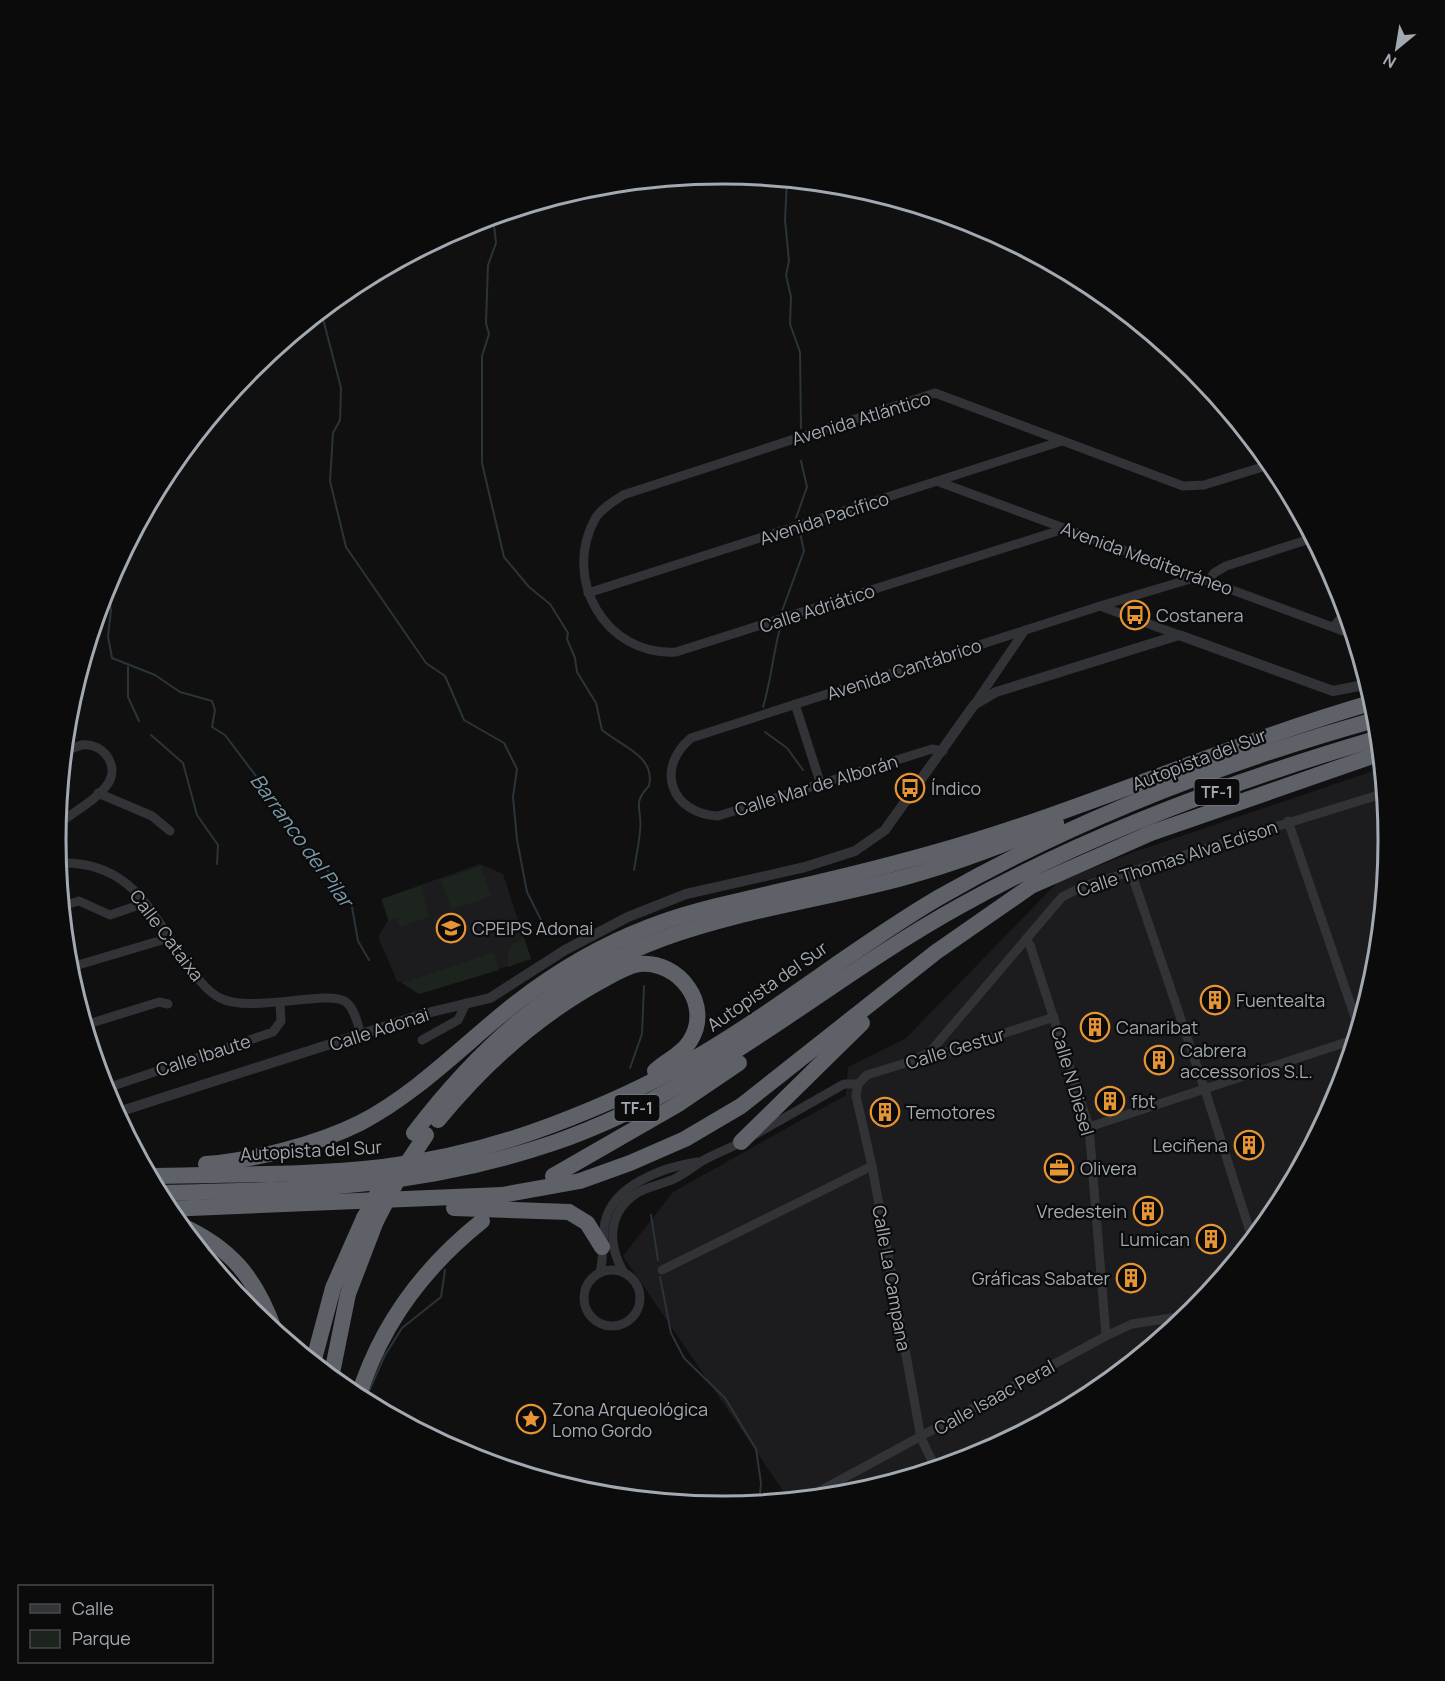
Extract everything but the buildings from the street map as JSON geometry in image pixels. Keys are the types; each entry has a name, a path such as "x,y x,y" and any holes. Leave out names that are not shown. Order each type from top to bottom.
{"highway":[{"path":"153,1166 239,1161 317,1140 359,1124 405,1095 517,1002 562,971 610,944 649,927 694,911 934,853 1281,731 1364,705"},
{"name":"Autopista del Sur","path":"158,1176 338,1171 385,1167 505,1140 550,1126 638,1089 727,1039 834,964 938,898 1046,843 1221,767 1368,722"},
{"name":"Autopista del Sur","path":"169,1193 323,1189 447,1173 521,1153 591,1129 661,1097 697,1077 893,946 960,906 1058,856 1249,779 1371,741"},
{"path":"365,1214 535,1191 580,1181 630,1163 685,1139 741,1106 936,952 1031,886 1151,833 1373,756"},
{"path":"315,1355 333,1288 365,1214 402,1171 420,1134 452,1083 513,1025 576,981 620,957 664,938 724,920 938,867 1003,845 1186,774 1221,767"},
{"path":"741,1142 936,952"},
{"path":"420,1134 477,1075 522,1033 579,993 638,964 661,966 683,979 694,999 698,1015 691,1040 681,1052 658,1067 638,1089"},
{"path":"553,1176 680,1103 758,1049 781,1023"},
{"path":"180,1209 365,1214 569,1212 587,1224 602,1247"},
{"path":"333,1368 365,1214"},
{"path":"362,1388 376,1352 402,1305 432,1265 482,1221"},
{"path":"198,1235 217,1245 237,1261 254,1282 267,1313"}],"street":[{"name":"Avenida Atlántico","path":"588,593 584,546 596,516 623,495 935,393 1183,486 1204,485 1262,467"},
{"name":"Avenida Pacífico","path":"588,593 939,482 1059,441"},
{"path":"960,489 958,483 963,474"},
{"name":"Avenida Mediterráneo","path":"939,482 1345,631"},
{"path":"1040,519 1044,527 1043,535"},
{"name":"Calle Adriático","path":"588,593 600,619 618,636 642,649 676,652 1067,528"},
{"path":"1209,581 1214,573 1226,566 1306,540"},
{"path":"1170,584 1174,578 1171,568"},
{"name":"Avenida Cantábrico","path":"690,809 680,800 670,777 671,765 681,746 691,738 1197,577"},
{"path":"1124,613 1122,604 1126,598"},
{"path":"1100,606 1124,613 1320,688 1333,691 1360,686"},
{"path":"1333,627 1340,619"},
{"path":"974,705 1025,630"},
{"path":"974,705 983,698 1000,691 1179,635"},
{"path":"997,639 1004,641 1012,648"},
{"path":"992,677 1000,691"},
{"path":"795,704 820,782"},
{"name":"Calle Adonai","path":"124,1110 361,1035 490,998 565,950 628,917 686,894 805,867 855,851 885,830 974,705"},
{"path":"67,818 98,793 108,782 112,770 110,760 105,753 93,745 81,745 73,748"},
{"name":"Calle Mar de Alborán","path":"690,809 703,815 718,816 820,782 932,749 943,751"},
{"path":"98,793 137,808 170,831"},
{"name":"Calle Thomas Alva Edison","path":"930,1052 1062,897 1084,886 1378,795"},
{"path":"1288,822 1355,1017"},
{"name":"Calle Cataixa","path":"67,864 95,866 135,889 197,977 220,999 241,1003 337,999 345,1001 351,1008 361,1035"},
{"path":"1131,872 1250,1231"},
{"path":"69,904 79,902 110,915 145,903"},
{"path":"78,965 169,938"},
{"name":"Calle N Diesel","path":"1026,939 1054,1017 1089,1128 1106,1336"},
{"path":"92,1023 159,1002 168,1004"},
{"name":"Calle Ibaute","path":"114,1086 273,1032 281,1021 279,1003"},
{"path":"422,1040 458,1020 466,1004"},
{"name":"Calle Gestur","path":"703,1161 844,1084 858,1084 867,1075 909,1062 930,1052 941,1054 1054,1017"},
{"path":"1089,1128 1347,1042"},
{"name":"Calle La Campana","path":"858,1084 856,1095 872,1166 921,1438 933,1462"},
{"path":"600,1273 606,1220 621,1195 634,1184 685,1164 703,1161"},
{"path":"624,1273 614,1256 611,1240 612,1226 625,1202 640,1192 676,1178 703,1161"},
{"path":"662,1270 872,1166"},
{"path":"612,1270 624,1273 634,1280 640,1292 640,1304 630,1320 612,1327 600,1324 590,1316 584,1304 585,1292 590,1280 600,1273 612,1270"},
{"name":"Calle Isaac Peral","path":"826,1488 1106,1336 1132,1324 1173,1318"}],"shaded area":[{"path":"1375,770 1378,798 1378,883 1366,969 1357,1010 1329,1092 1291,1169 1243,1240 1187,1305 1122,1361 1087,1386 1013,1429 934,1462 892,1475 851,1484 785,1494 623,1256 673,1192 846,1095 848,1067 905,1039 1058,882 1131,853"},
{"name":"CPEIPS Adonai","path":"480,864 503,874 531,959 419,994 409,986 397,981 378,937 388,920 381,899"}],"green space":[{"path":"481,866 491,896 452,910 441,880"},
{"path":"421,886 429,917 400,927 397,918 389,921 382,899"},
{"path":"524,938 531,959 508,967 510,949"},
{"path":"494,952 499,970 419,994 402,983"}],"waterway":[{"path":"787,188 785,220 789,261 786,275 791,297 790,324 800,352 801,428"},
{"path":"494,225 496,243 488,265 486,323 489,334 482,356 482,463 504,557 529,587 550,604 568,633 567,639 575,658 577,672 596,703 602,730 635,753 647,767 650,776 649,786 639,802 641,823 634,870"},
{"path":"323,320 341,388 340,420 333,433 330,481 346,547 426,663 445,676 464,720 504,743 517,769 513,797 517,840 527,892 548,934"},
{"path":"796,518 807,487 801,461"},
{"path":"782,611 804,551 800,533"},
{"name":"Barranco del Pilar","path":"110,605 108,636 112,658 155,675 180,692 212,701 215,710 212,727 225,735 274,800 297,841 326,868 352,907 358,941 369,960"},
{"path":"763,707 780,628"},
{"path":"128,667 128,697 139,721"},
{"path":"765,732 787,748 803,770"},
{"path":"151,735 183,763 197,815 218,845 217,864"},
{"path":"630,1068 642,1034 644,986"},
{"path":"651,1215 658,1260"},
{"name":"Barranco del Pilar","path":"369,1391 385,1355 402,1328 441,1297 445,1270"},
{"path":"660,1277 671,1333 684,1358 725,1398 756,1449 761,1483 760,1496"}],"place":[{"name":"Costanera","path":"1135,615"},
{"name":"Índico","path":"910,788"},
{"name":"CPEIPS Adonai","path":"451,928"},
{"name":"Fuentealta","path":"1215,1000"},
{"name":"Canaribat","path":"1095,1027"},
{"name":"Cabrera accessorios S.L.","path":"1159,1060"},
{"name":"fbt","path":"1110,1101"},
{"name":"Temotores","path":"885,1112"},
{"name":"Leciñena","path":"1249,1145"},
{"name":"Olivera","path":"1059,1168"},
{"name":"Vredestein","path":"1148,1211"},
{"name":"Lumican","path":"1211,1239"},
{"name":"Gráficas Sabater","path":"1131,1278"},
{"name":"Zona Arqueológica Lomo Gordo","path":"531,1419"}]}
